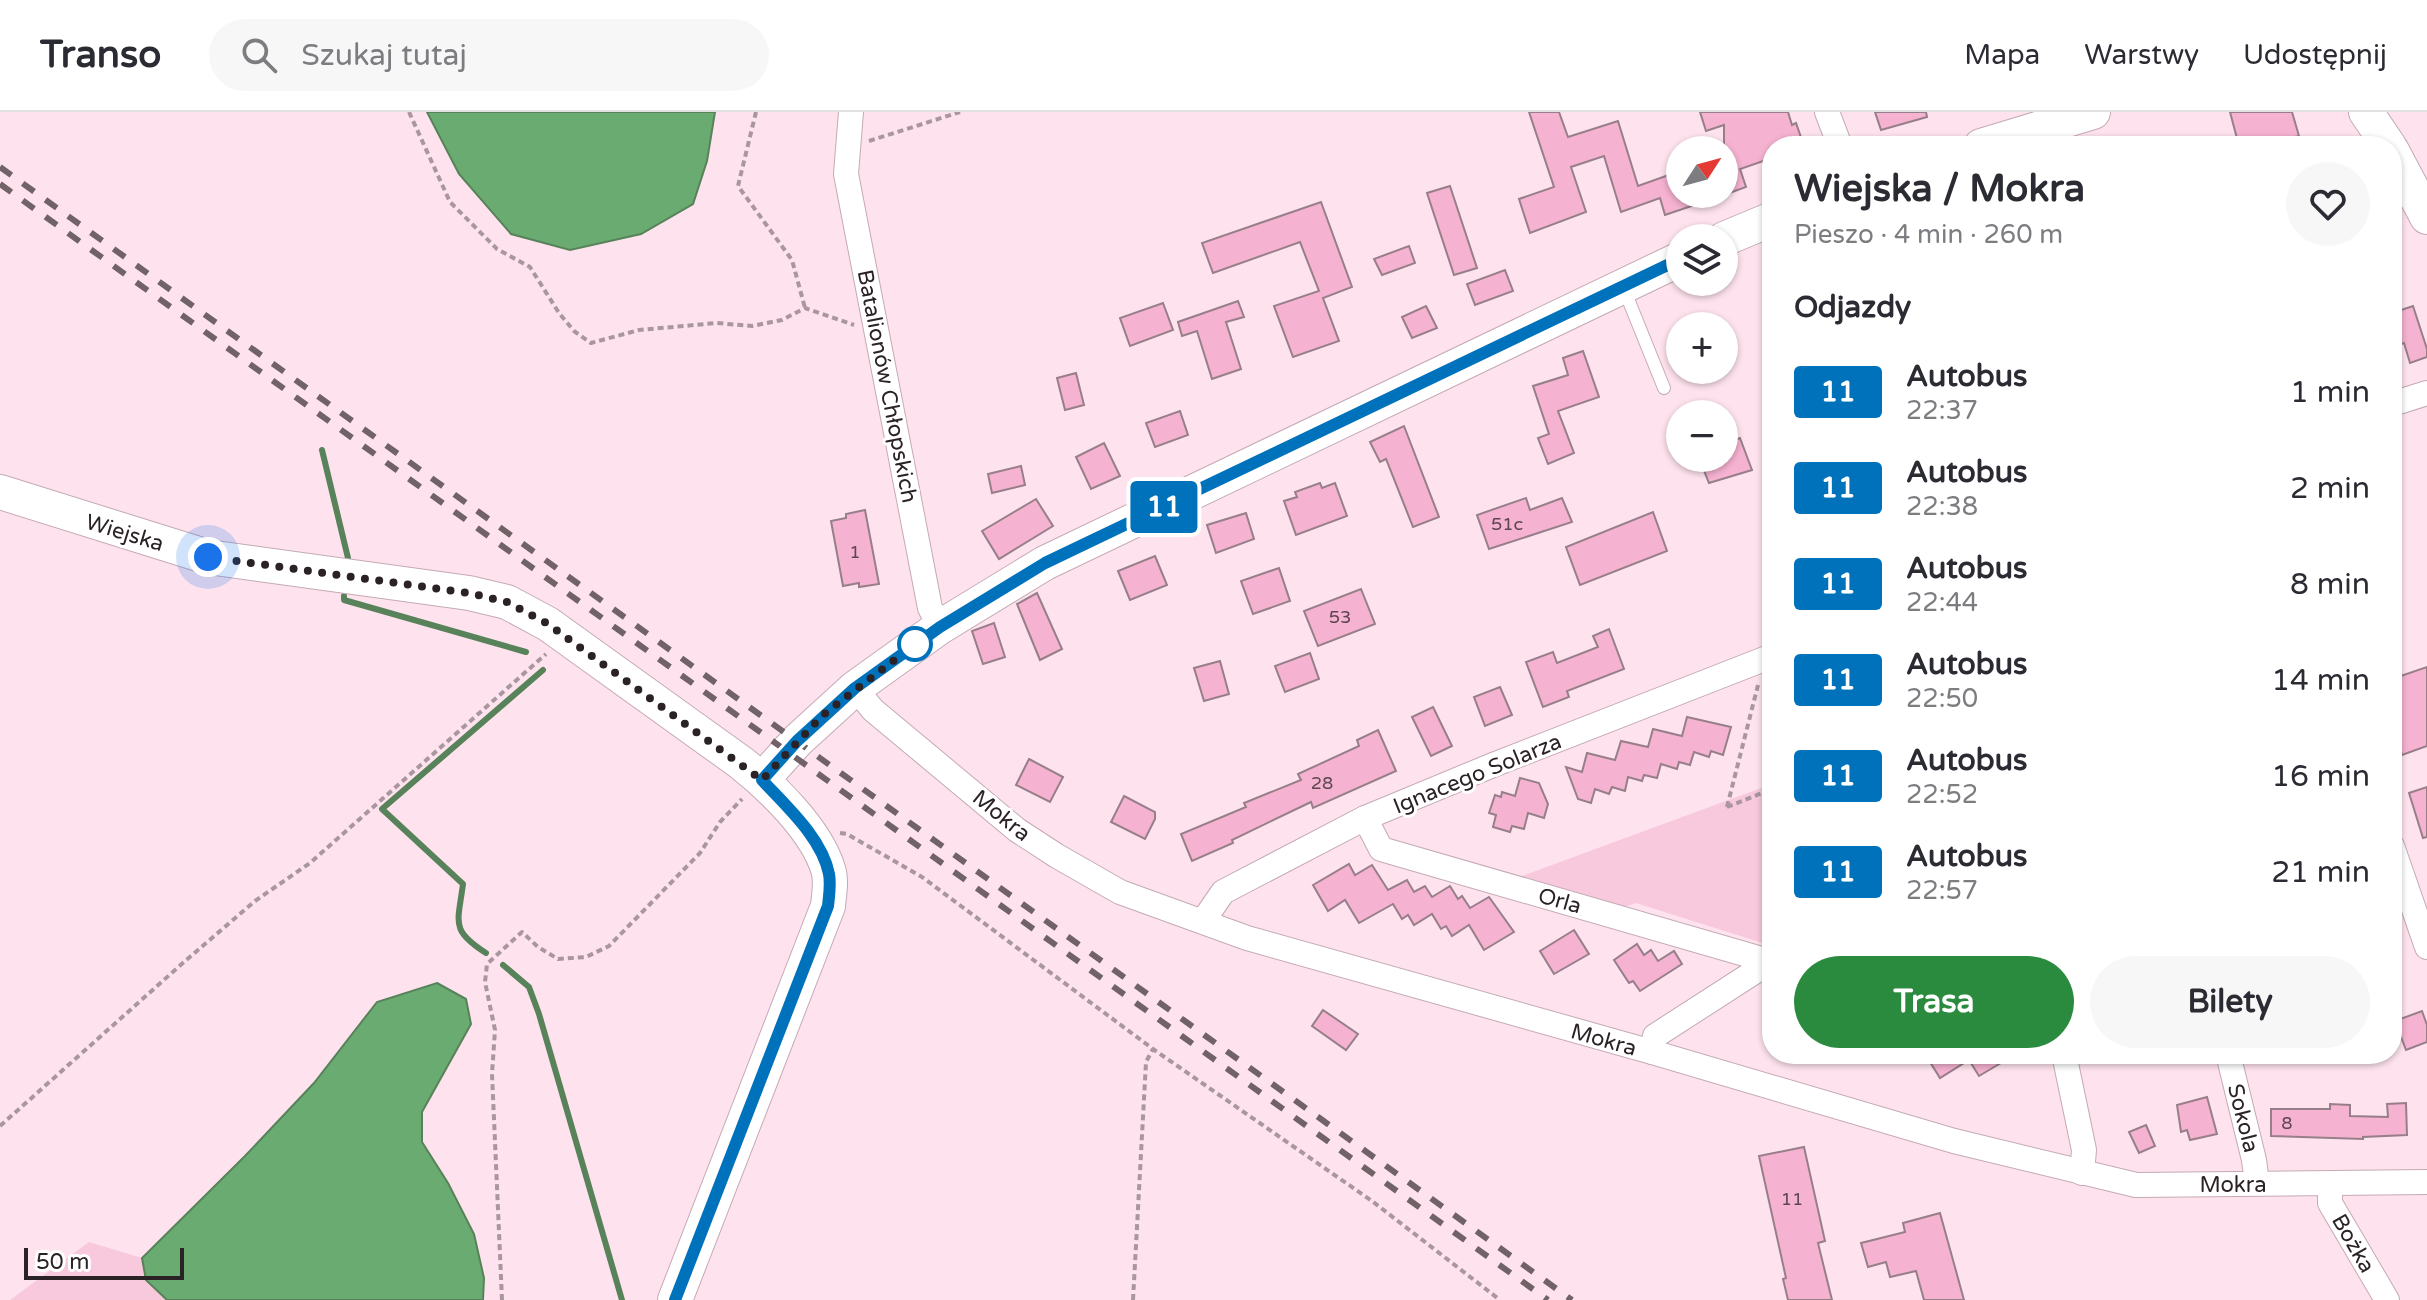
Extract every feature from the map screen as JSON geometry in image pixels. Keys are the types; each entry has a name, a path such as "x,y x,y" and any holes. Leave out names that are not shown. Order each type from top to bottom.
{"street":[{"name":"Batalionów Chłopskich","path":"851,112 846,174 930,608 940,627"},
{"path":"1827,112 1836,136"},
{"path":"2014,136 2093,112"},
{"path":"2366,112 2383,136"},
{"path":"2402,169 2427,217"},
{"path":"1738,233 1762,223"},
{"path":"762,780 805,733 855,688 940,627 1045,563 1666,266"},
{"path":"2402,401 2427,393"},
{"name":"Wiejska","path":"0,492 208,557 469,593 507,602 562,633 762,780 815,842 829,871 828,906 675,1300"},
{"name":"Ignacego Solarza","path":"1203,921 1223,892 1365,818 1762,660"},
{"name":"Mokra","path":"855,688 873,710 1037,844 1120,892 1247,938 1954,1141 2136,1185 2427,1182"},
{"name":"Orla","path":"1365,818 1381,849 1762,959"},
{"path":"2402,875 2427,947"},
{"path":"1652,1052 1655,1036 1762,967"},
{"path":"2066,1064 2084,1150 2082,1173"},
{"name":"Sokola","path":"2230,1064 2257,1183"},
{"name":"Bożka","path":"2330,1184 2330,1203 2387,1300"}],"lane":[{"path":"1623,286 1664,388"}],"path":[{"path":"409,112 450,202 497,249 530,267 559,313 574,331 591,343 639,330 717,323 752,326 782,320 805,308 857,326 876,323"},
{"path":"756,112 738,186 792,260 805,308"},
{"path":"847,143 863,143 960,112"},
{"path":"0,1126 243,911 310,863 547,654 562,633"},
{"path":"1762,668 1727,807 1762,793"},
{"path":"502,1300 492,1074 495,1030 485,982 487,964 522,932 538,947 558,959 586,957 609,946 700,853 720,822 762,780"},
{"path":"815,842 831,833 847,834 922,877 1153,1049 1372,1201 1500,1300"},
{"path":"1133,1300 1146,1062 1153,1049"}],"shaded area":[{"path":"427,112 715,112 707,161 693,204 641,234 570,250 511,234 459,174"},
{"path":"1762,788 1762,943 1636,903 1625,907 1519,877"},
{"path":"437,983 466,999 471,1024 422,1112 422,1142 448,1183 474,1234 484,1278 483,1300 167,1300 146,1280 142,1258 314,1083 377,1002"},
{"path":"89,1242 142,1258 146,1280 167,1300 10,1300"}],"building":[{"path":"1529,112 1559,112 1568,137 1618,121 1638,186 1666,176 1666,208 1686,208 1665,215 1660,198 1621,212 1604,156 1571,167 1586,212 1530,233 1519,199 1554,187"},
{"path":"1700,112 1788,112 1792,125 1796,123 1801,136 1762,136 1762,161 1740,169 1746,187 1738,190 1738,136 1724,136 1724,125 1706,131"},
{"path":"1875,112 1926,112 1927,117 1881,130"},
{"path":"2230,112 2292,112 2299,136 2236,136"},
{"path":"1450,186 1477,268 1454,275 1427,193"},
{"path":"1321,202 1352,287 1323,298 1339,341 1293,357 1274,306 1319,291 1300,242 1213,273 1202,243"},
{"path":"1409,246 1415,263 1382,275 1374,259"},
{"path":"1505,270 1513,291 1475,305 1467,284"},
{"path":"1238,301 1244,317 1226,322 1241,369 1212,379 1197,331 1182,336 1178,322"},
{"path":"1163,303 1173,330 1130,346 1120,318"},
{"path":"1426,306 1437,328 1412,338 1402,317"},
{"path":"2413,306 2427,349 2427,357 2410,363 2402,344 2402,310"},
{"path":"1583,351 1599,397 1558,411 1574,453 1548,464 1538,438 1549,434 1533,386 1568,375 1563,358"},
{"path":"1076,373 1084,405 1065,410 1057,378"},
{"path":"1180,411 1188,435 1155,447 1146,423"},
{"path":"1404,426 1439,517 1413,527 1386,459 1380,462 1370,442"},
{"path":"1738,439 1752,470 1709,483 1705,472 1738,472"},
{"path":"1104,443 1120,476 1091,489 1076,457"},
{"path":"1021,466 1025,485 992,493 988,474"},
{"path":"1320,483 1322,488 1335,483 1347,516 1296,535 1284,501 1297,497 1295,492"},
{"path":"1526,498 1530,510 1562,498 1572,522 1489,549 1477,515"},
{"path":"1036,499 1053,526 999,559 982,531"},
{"path":"865,510 879,584 843,586 831,521"},
{"path":"1653,512 1667,551 1580,585 1566,547"},
{"path":"1246,513 1254,539 1216,553 1207,525"},
{"path":"1155,556 1167,585 1130,600 1118,571"},
{"path":"1279,568 1290,601 1253,614 1241,581"},
{"path":"1361,589 1375,624 1318,646 1304,611"},
{"path":"1037,593 1062,649 1040,660 1017,604"},
{"path":"994,623 1005,657 983,664 972,631"},
{"path":"1609,629 1624,669 1567,691 1569,697 1543,707 1526,662 1553,652 1557,663 1598,647 1593,636"},
{"path":"1310,653 1319,679 1285,692 1275,666"},
{"path":"1220,661 1229,694 1204,701 1194,668"},
{"path":"2427,667 2427,746 2402,755 2402,676"},
{"path":"1500,687 1512,715 1485,726 1474,697"},
{"path":"1433,707 1452,746 1431,756 1412,717"},
{"path":"1687,717 1731,727 1723,755 1711,751 1709,757 1694,752 1690,765 1679,762 1677,769 1661,764 1657,778 1644,775 1642,781 1628,777 1625,791 1612,787 1609,794 1595,789 1591,803 1578,799 1566,767 1582,772 1587,753 1615,760 1621,741 1648,747 1653,729 1682,736"},
{"path":"1378,730 1396,771 1313,808 1311,802 1192,861 1181,834 1246,807 1244,803 1301,780 1298,774 1359,746 1357,740"},
{"path":"1029,759 1063,777 1050,802 1016,785"},
{"path":"1520,778 1539,783 1548,804 1544,818 1528,813 1524,829 1512,826 1510,832 1493,827 1496,815 1489,813 1495,795 1501,797 1502,792 1515,796"},
{"path":"2427,787 2427,837 2423,838 2409,793"},
{"path":"1124,796 1155,812 1155,819 1145,839 1111,822"},
{"path":"1349,864 1355,875 1372,865 1388,890 1407,880 1414,892 1425,886 1432,897 1450,886 1458,899 1462,896 1470,908 1489,897 1514,932 1484,950 1469,925 1452,936 1446,926 1441,929 1432,914 1414,925 1408,915 1402,919 1393,904 1359,923 1345,900 1328,911 1313,885"},
{"path":"1574,930 1589,954 1554,974 1540,951"},
{"path":"1637,944 1644,955 1651,950 1658,961 1674,951 1682,964 1640,991 1633,981 1629,983 1614,960"},
{"path":"1323,1010 1358,1034 1346,1050 1312,1026"},
{"path":"2422,1011 2427,1025 2427,1042 2406,1050 2402,1039 2402,1018"},
{"path":"1931,1064 1963,1064 1940,1078"},
{"path":"1972,1064 1999,1064 1979,1076"},
{"path":"2207,1097 2217,1134 2190,1140 2187,1130 2181,1132 2177,1105"},
{"path":"2406,1103 2407,1135 2363,1139 2271,1136 2271,1109 2330,1109 2330,1104 2350,1105 2350,1116 2388,1117 2387,1104"},
{"path":"2146,1125 2155,1146 2139,1153 2129,1132"},
{"path":"1804,1147 1825,1241 1818,1243 1832,1300 1788,1300 1759,1156"},
{"path":"1940,1213 1964,1300 1924,1300 1916,1271 1890,1277 1886,1262 1868,1267 1861,1243 1905,1232 1903,1223"}],"waterway":[{"path":"322,450 348,558"},
{"path":"344,596 344,600 526,652"},
{"path":"486,953 467,938 459,924 463,884 382,809 543,670"},
{"path":"503,965 529,987 539,1014 622,1300"}],"railway":[{"path":"0,167 1572,1300"},
{"path":"0,184 1548,1300"}],"bus line":[{"name":"11","path":"675,1300 828,906 831,884 823,857 815,842 762,780 797,741 823,715 900,654 1045,563 1666,266"}],"route":[{"path":"208,557 469,593 507,602 548,624 762,780 823,715 915,644"}]}
